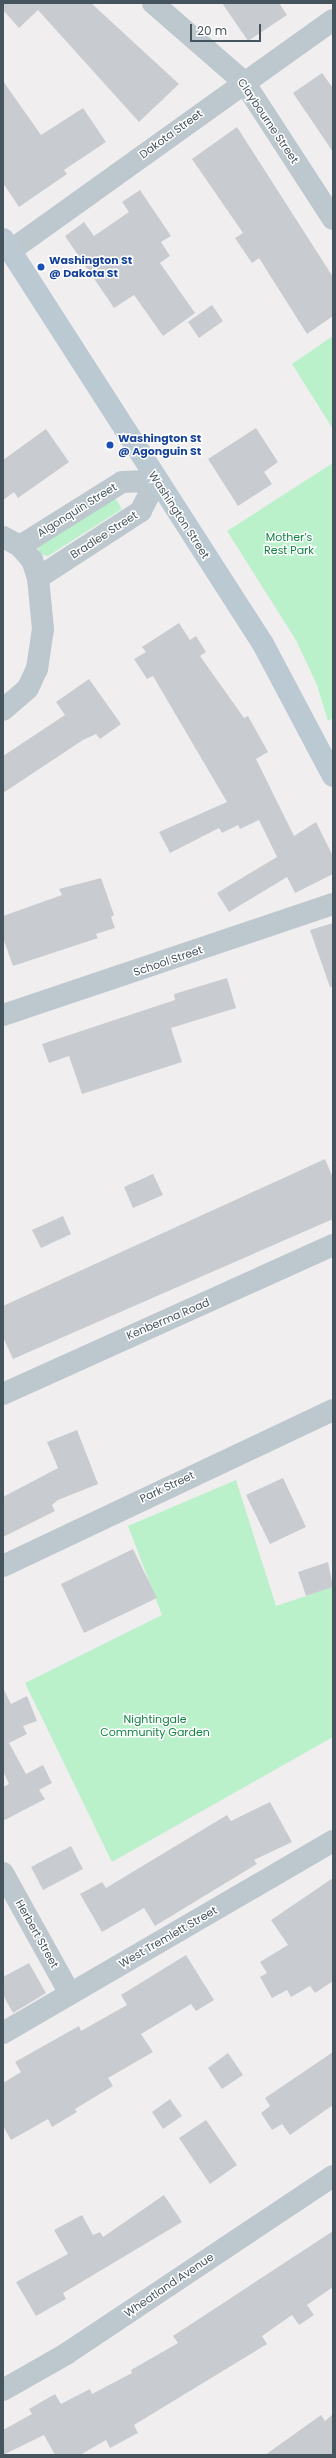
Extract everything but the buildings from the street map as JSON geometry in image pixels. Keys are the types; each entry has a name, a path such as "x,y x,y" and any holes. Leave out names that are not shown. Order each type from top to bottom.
{"main road":[{"name":"Washington Street","path":"7,245 156,481 263,644 333,776"}],"street":[{"name":"Claybourne Street","path":"153,3 244,82 333,219"},
{"name":"Dakota Street","path":"7,245 333,20"},
{"name":"Algonquin Street","path":"11,542 122,482 156,481"},
{"name":"Bradlee Street","path":"38,578 141,511 156,481"},
{"path":"3,710 28,688 37,669 43,629 38,578 32,560 11,542"},
{"name":"School Street","path":"3,1015 333,904"},
{"name":"Kenberma Road","path":"3,1394 333,1245"},
{"name":"Park Street","path":"3,1566 333,1410"},
{"name":"West Tremlett Street","path":"3,2034 333,1841"},
{"name":"Herbert Street","path":"3,1873 70,1994"},
{"name":"Wheatland Avenue","path":"3,2390 66,2354 333,2176"}],"green space":[{"path":"333,336 333,429 292,364"},
{"name":"Mother’s Rest Park","path":"333,463 333,718 328,721 317,685 296,640 227,531"},
{"path":"112,493 122,509 48,556 39,554 37,542"},
{"name":"Nightingale Community Garden","path":"236,1480 276,1606 333,1587 333,1737 112,1862 25,1683 162,1615 128,1526"}],"place":[{"name":"Washington St @ Dakota St","path":"41,267"},
{"name":"Washington St @ Agonguin St","path":"110,445"}]}
